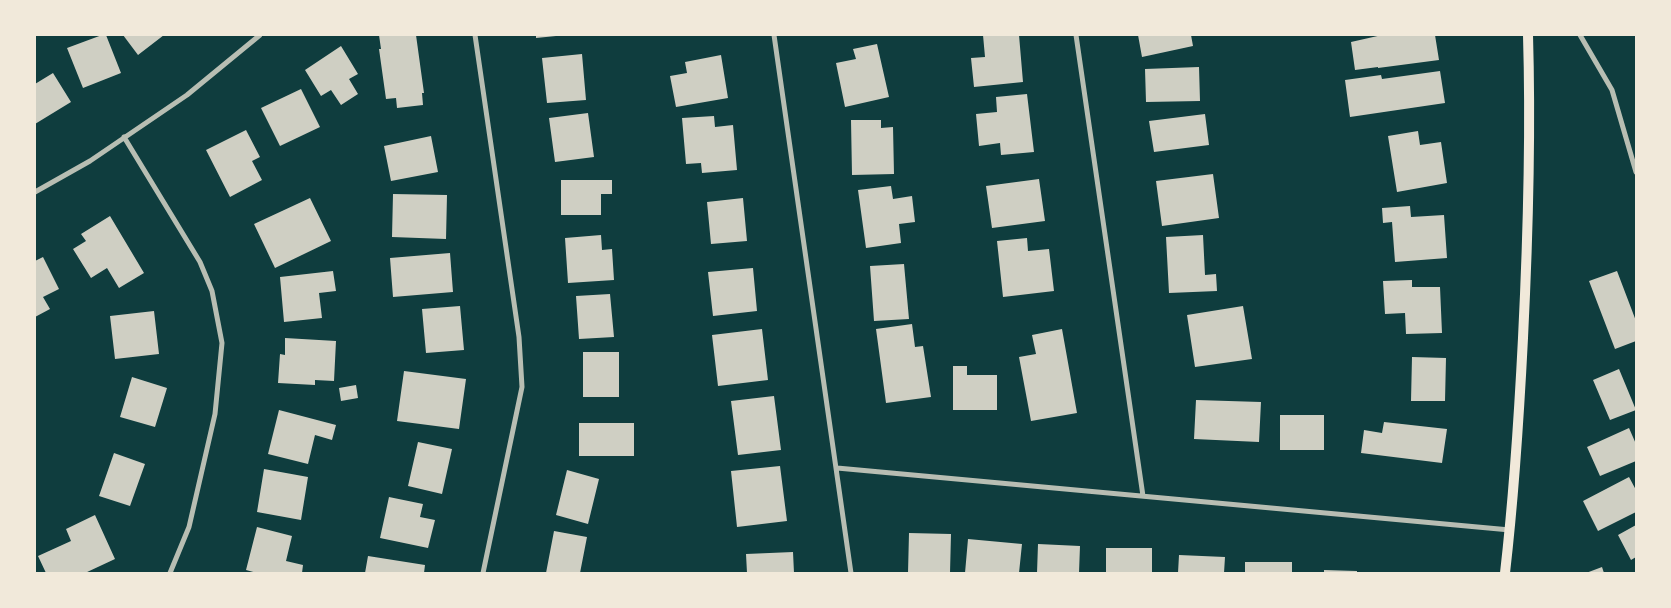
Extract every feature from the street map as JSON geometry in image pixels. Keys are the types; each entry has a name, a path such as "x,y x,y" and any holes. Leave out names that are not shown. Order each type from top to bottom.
{"main road":[{"path":"1505,573 1518,438 1530,183 1528,35"}],"street":[{"path":"35,192 90,161 187,95 260,35"},
{"path":"475,35 519,337 522,387 483,573"},
{"path":"774,35 851,573"},
{"path":"1076,35 1143,496"},
{"path":"1580,35 1612,90 1636,172"},
{"path":"124,137 200,262 212,291 222,343 213,423 189,527 170,573"},
{"path":"837,468 1510,530"}],"building":[{"path":"106,35 121,73 83,88 67,48"},
{"path":"123,35 164,35 138,55"},
{"path":"379,35 416,35 424,93 422,93 423,105 397,108 396,98 386,99 379,49 381,49"},
{"path":"536,35 556,35 556,36 536,38"},
{"path":"983,35 1019,35 1023,82 974,87 971,58 985,57"},
{"path":"1138,35 1191,35 1193,46 1142,57"},
{"path":"1382,35 1435,35 1439,60 1355,70 1351,42"},
{"path":"877,44 889,97 845,107 836,63 856,59 853,49"},
{"path":"341,46 358,74 349,79 358,94 341,105 331,90 321,96 305,70"},
{"path":"582,54 586,100 547,103 542,58"},
{"path":"721,55 728,98 676,107 670,76 687,73 685,62"},
{"path":"1199,67 1200,101 1146,102 1145,69"},
{"path":"1440,71 1445,103 1350,117 1345,80 1381,75 1382,79"},
{"path":"53,73 71,102 35,124 35,84"},
{"path":"301,89 320,127 280,146 261,108"},
{"path":"1027,94 1034,152 1001,155 1000,143 979,146 976,114 997,112 996,97"},
{"path":"588,113 594,157 555,162 549,118"},
{"path":"1205,114 1209,145 1154,152 1149,121"},
{"path":"714,116 715,127 733,125 737,170 702,173 701,163 686,164 682,118"},
{"path":"851,120 881,120 881,128 893,127 894,174 852,175"},
{"path":"246,130 260,157 252,161 262,180 230,197 206,150"},
{"path":"1418,131 1420,145 1441,142 1447,183 1397,192 1388,136"},
{"path":"431,136 438,172 391,181 384,146"},
{"path":"1213,174 1219,218 1162,226 1156,181"},
{"path":"1039,179 1045,221 992,228 986,186"},
{"path":"561,180 612,180 612,194 601,194 601,215 561,215"},
{"path":"891,186 893,199 912,196 915,222 899,224 901,243 866,248 858,190"},
{"path":"393,194 447,195 446,239 392,237"},
{"path":"310,198 331,241 275,268 254,224"},
{"path":"743,198 747,241 711,244 707,202"},
{"path":"1410,206 1411,217 1444,215 1447,258 1395,262 1392,222 1383,223 1382,208"},
{"path":"110,216 144,273 119,288 107,268 91,278 73,249 86,241 81,234"},
{"path":"601,235 602,250 612,249 614,280 568,283 565,238"},
{"path":"1203,235 1205,275 1216,274 1217,291 1169,293 1166,237"},
{"path":"1027,238 1028,251 1049,249 1054,291 1003,297 997,241"},
{"path":"450,253 453,292 393,297 390,258"},
{"path":"43,257 59,289 43,297 50,309 35,317 35,261"},
{"path":"904,264 909,319 874,321 870,266"},
{"path":"753,268 757,311 713,316 708,272"},
{"path":"333,271 336,291 319,293 322,318 284,322 280,277"},
{"path":"1617,271 1636,321 1636,341 1615,349 1589,281"},
{"path":"1412,280 1412,287 1440,287 1442,333 1406,334 1405,313 1385,314 1383,281"},
{"path":"610,294 614,337 579,339 576,296"},
{"path":"460,306 464,350 426,353 422,309"},
{"path":"1243,306 1252,359 1195,367 1187,315"},
{"path":"154,311 159,354 115,359 110,316"},
{"path":"912,324 915,347 923,346 931,397 886,403 876,329"},
{"path":"762,329 768,380 718,386 712,335"},
{"path":"1062,329 1077,413 1031,421 1019,357 1036,354 1032,335"},
{"path":"285,338 336,341 334,381 315,380 315,385 278,383 280,354 285,355"},
{"path":"583,352 619,352 619,397 583,397"},
{"path":"1412,357 1446,358 1445,401 1411,401"},
{"path":"953,366 967,366 967,375 997,375 997,410 953,410"},
{"path":"1619,369 1636,410 1610,420 1593,380"},
{"path":"404,371 466,379 459,429 397,421"},
{"path":"132,377 167,388 155,427 120,417"},
{"path":"356,385 358,398 341,401 339,388"},
{"path":"774,396 781,450 738,455 731,401"},
{"path":"1196,400 1261,402 1259,442 1194,439"},
{"path":"279,410 336,425 332,440 315,435 308,464 268,454"},
{"path":"1280,415 1324,415 1324,450 1280,450"},
{"path":"1384,422 1447,429 1442,463 1361,453 1364,430 1382,433"},
{"path":"579,423 634,423 634,456 579,456"},
{"path":"1629,428 1636,444 1636,461 1600,476 1587,447"},
{"path":"418,442 452,449 442,494 408,486"},
{"path":"114,453 145,464 130,506 99,496"},
{"path":"780,466 787,521 737,527 731,471"},
{"path":"264,469 308,477 301,520 257,512"},
{"path":"567,470 599,479 588,524 556,515"},
{"path":"1629,477 1636,490 1636,512 1598,531 1583,501"},
{"path":"389,497 423,504 420,517 435,520 428,548 380,538"},
{"path":"95,515 115,559 85,573 46,573 38,556 71,541 66,529"},
{"path":"1636,525 1636,557 1631,560 1618,535"},
{"path":"257,527 292,536 286,561 303,565 302,573 257,573 246,570"},
{"path":"554,531 587,537 580,573 546,573"},
{"path":"909,533 951,534 950,573 908,573"},
{"path":"968,539 1022,544 1019,573 965,573"},
{"path":"1038,544 1080,546 1079,573 1037,573"},
{"path":"1106,548 1152,548 1152,573 1106,573"},
{"path":"793,552 794,573 747,573 746,554"},
{"path":"1179,555 1225,557 1224,573 1178,573"},
{"path":"368,556 425,565 424,573 365,573"},
{"path":"1245,562 1292,562 1292,573 1245,573"},
{"path":"1602,567 1604,573 1586,573"},
{"path":"1324,570 1357,571 1357,573 1324,573"}]}
